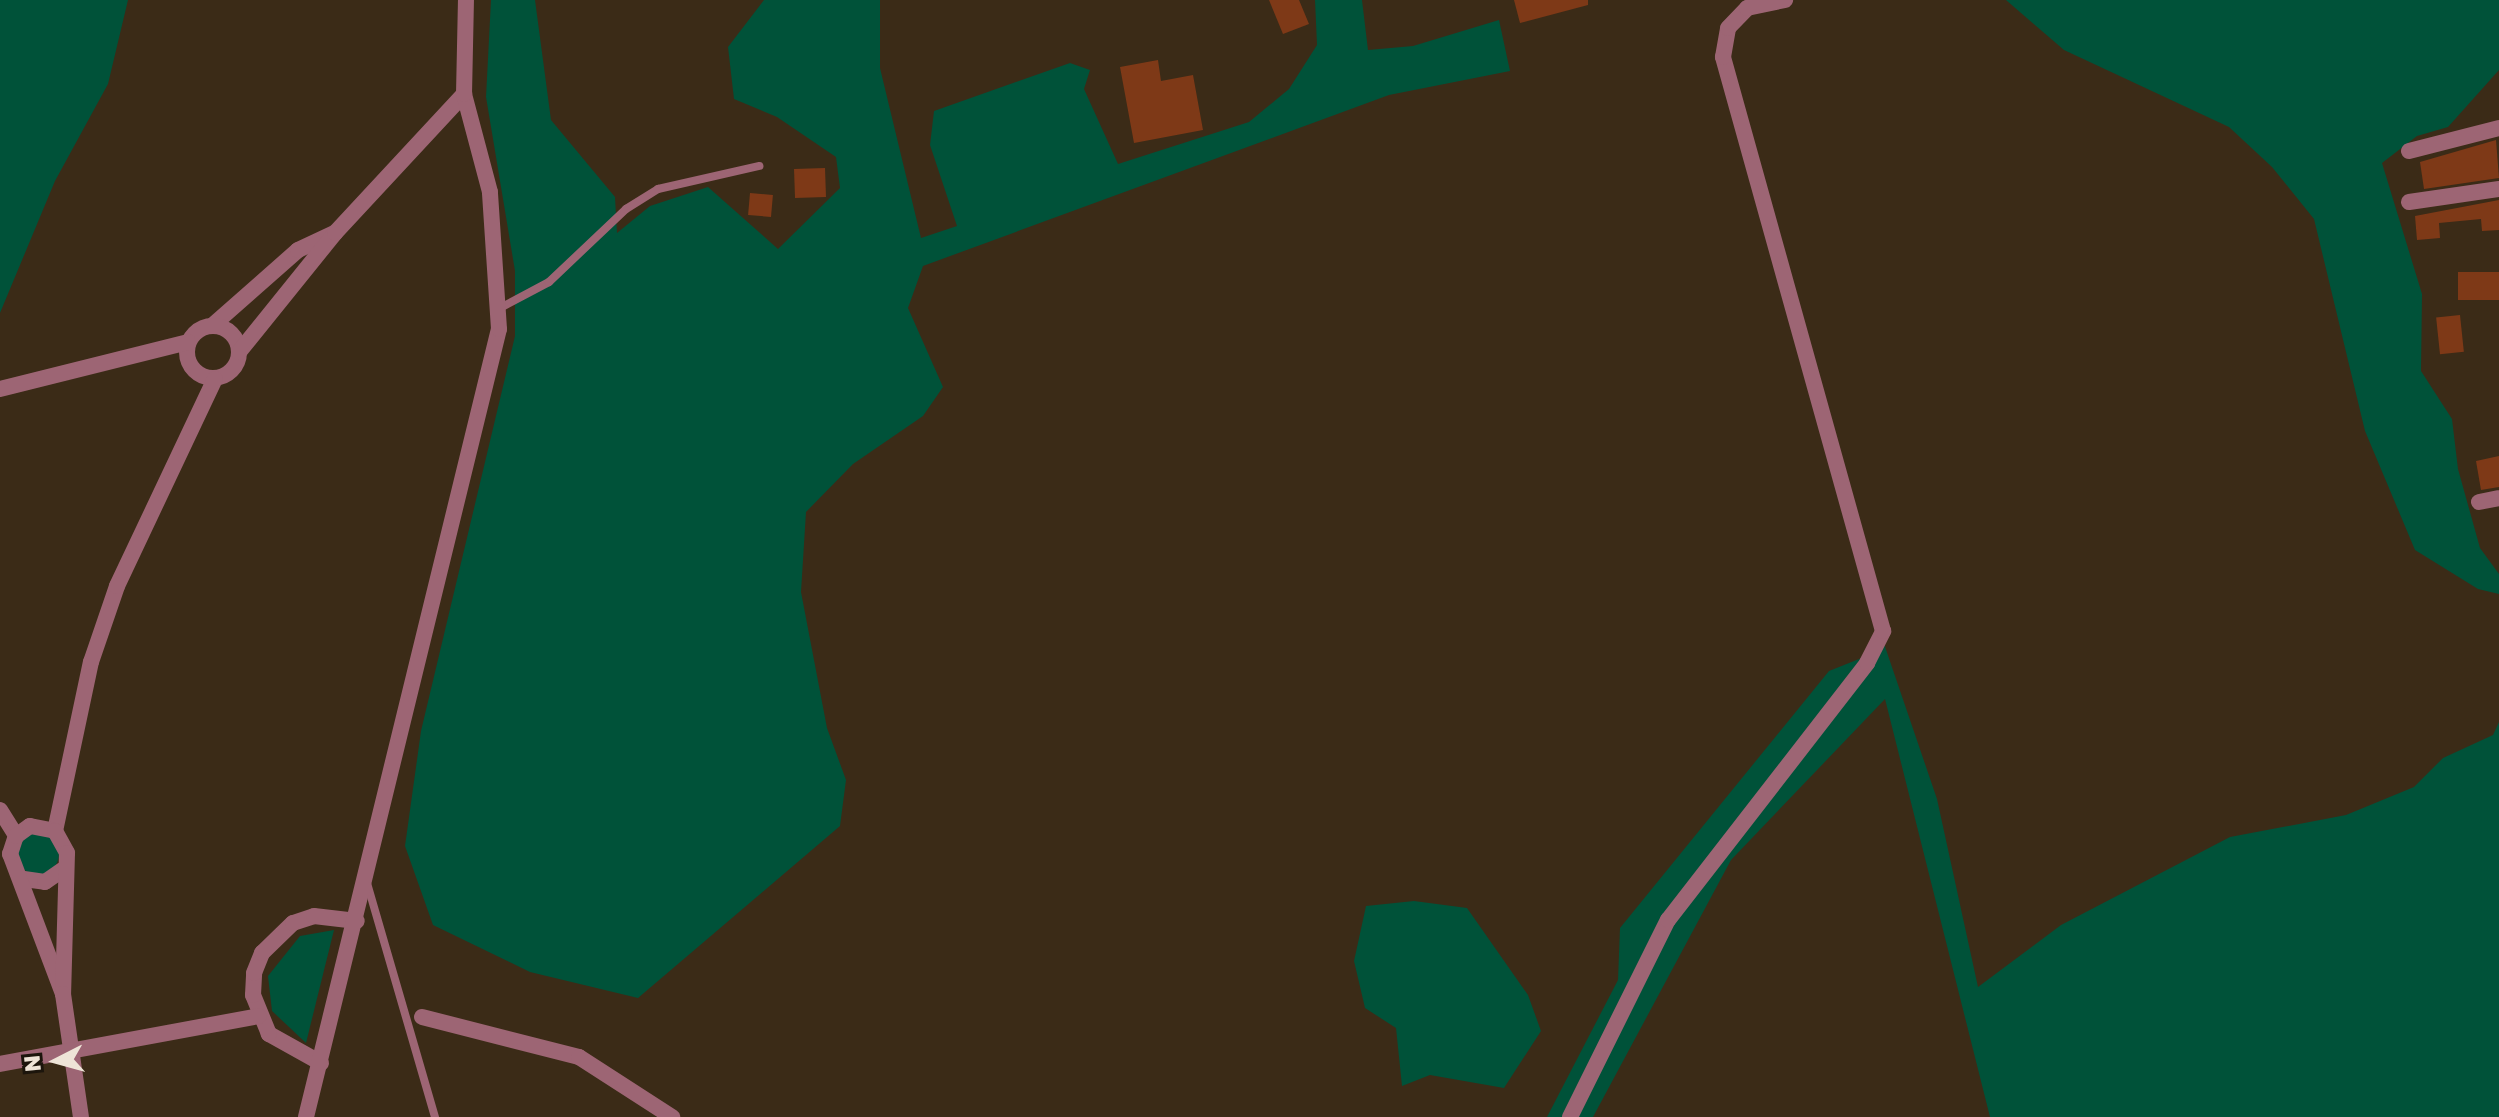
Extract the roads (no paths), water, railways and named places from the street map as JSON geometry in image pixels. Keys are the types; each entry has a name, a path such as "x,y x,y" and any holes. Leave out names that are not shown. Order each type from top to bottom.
{"street":[{"path":"306,1117 367,882 502,307 490,192 464,94 466,0"},
{"path":"1570,1117 1668,920 1859,674 1883,631 1723,57 1728,28 1747,8 1785,0"},
{"path":"55,831 91,662 117,586 215,379 232,370 239,352 335,233 464,94"},
{"path":"2409,151 2499,128"},
{"path":"2409,202 2499,189"},
{"path":"0,389 188,342 213,325 298,250 335,233"},
{"path":"213,325 232,333 239,352"},
{"path":"188,342 192,368 215,379"},
{"path":"2479,502 2499,498"},
{"path":"0,810 16,836"},
{"path":"63,994 62,870 65,845 55,831 30,826 16,836 10,854 24,879 63,994 81,1117"},
{"path":"24,879 45,882 62,870"},
{"path":"321,1063 284,1048 259,1016 254,973 275,935 314,916 357,921"},
{"path":"0,1064 259,1016"},
{"path":"422,1017 579,1057 672,1117"}],"lane":[{"path":"502,307 549,282 626,209 658,189 759,166"},
{"path":"367,882 435,1117"}]}
